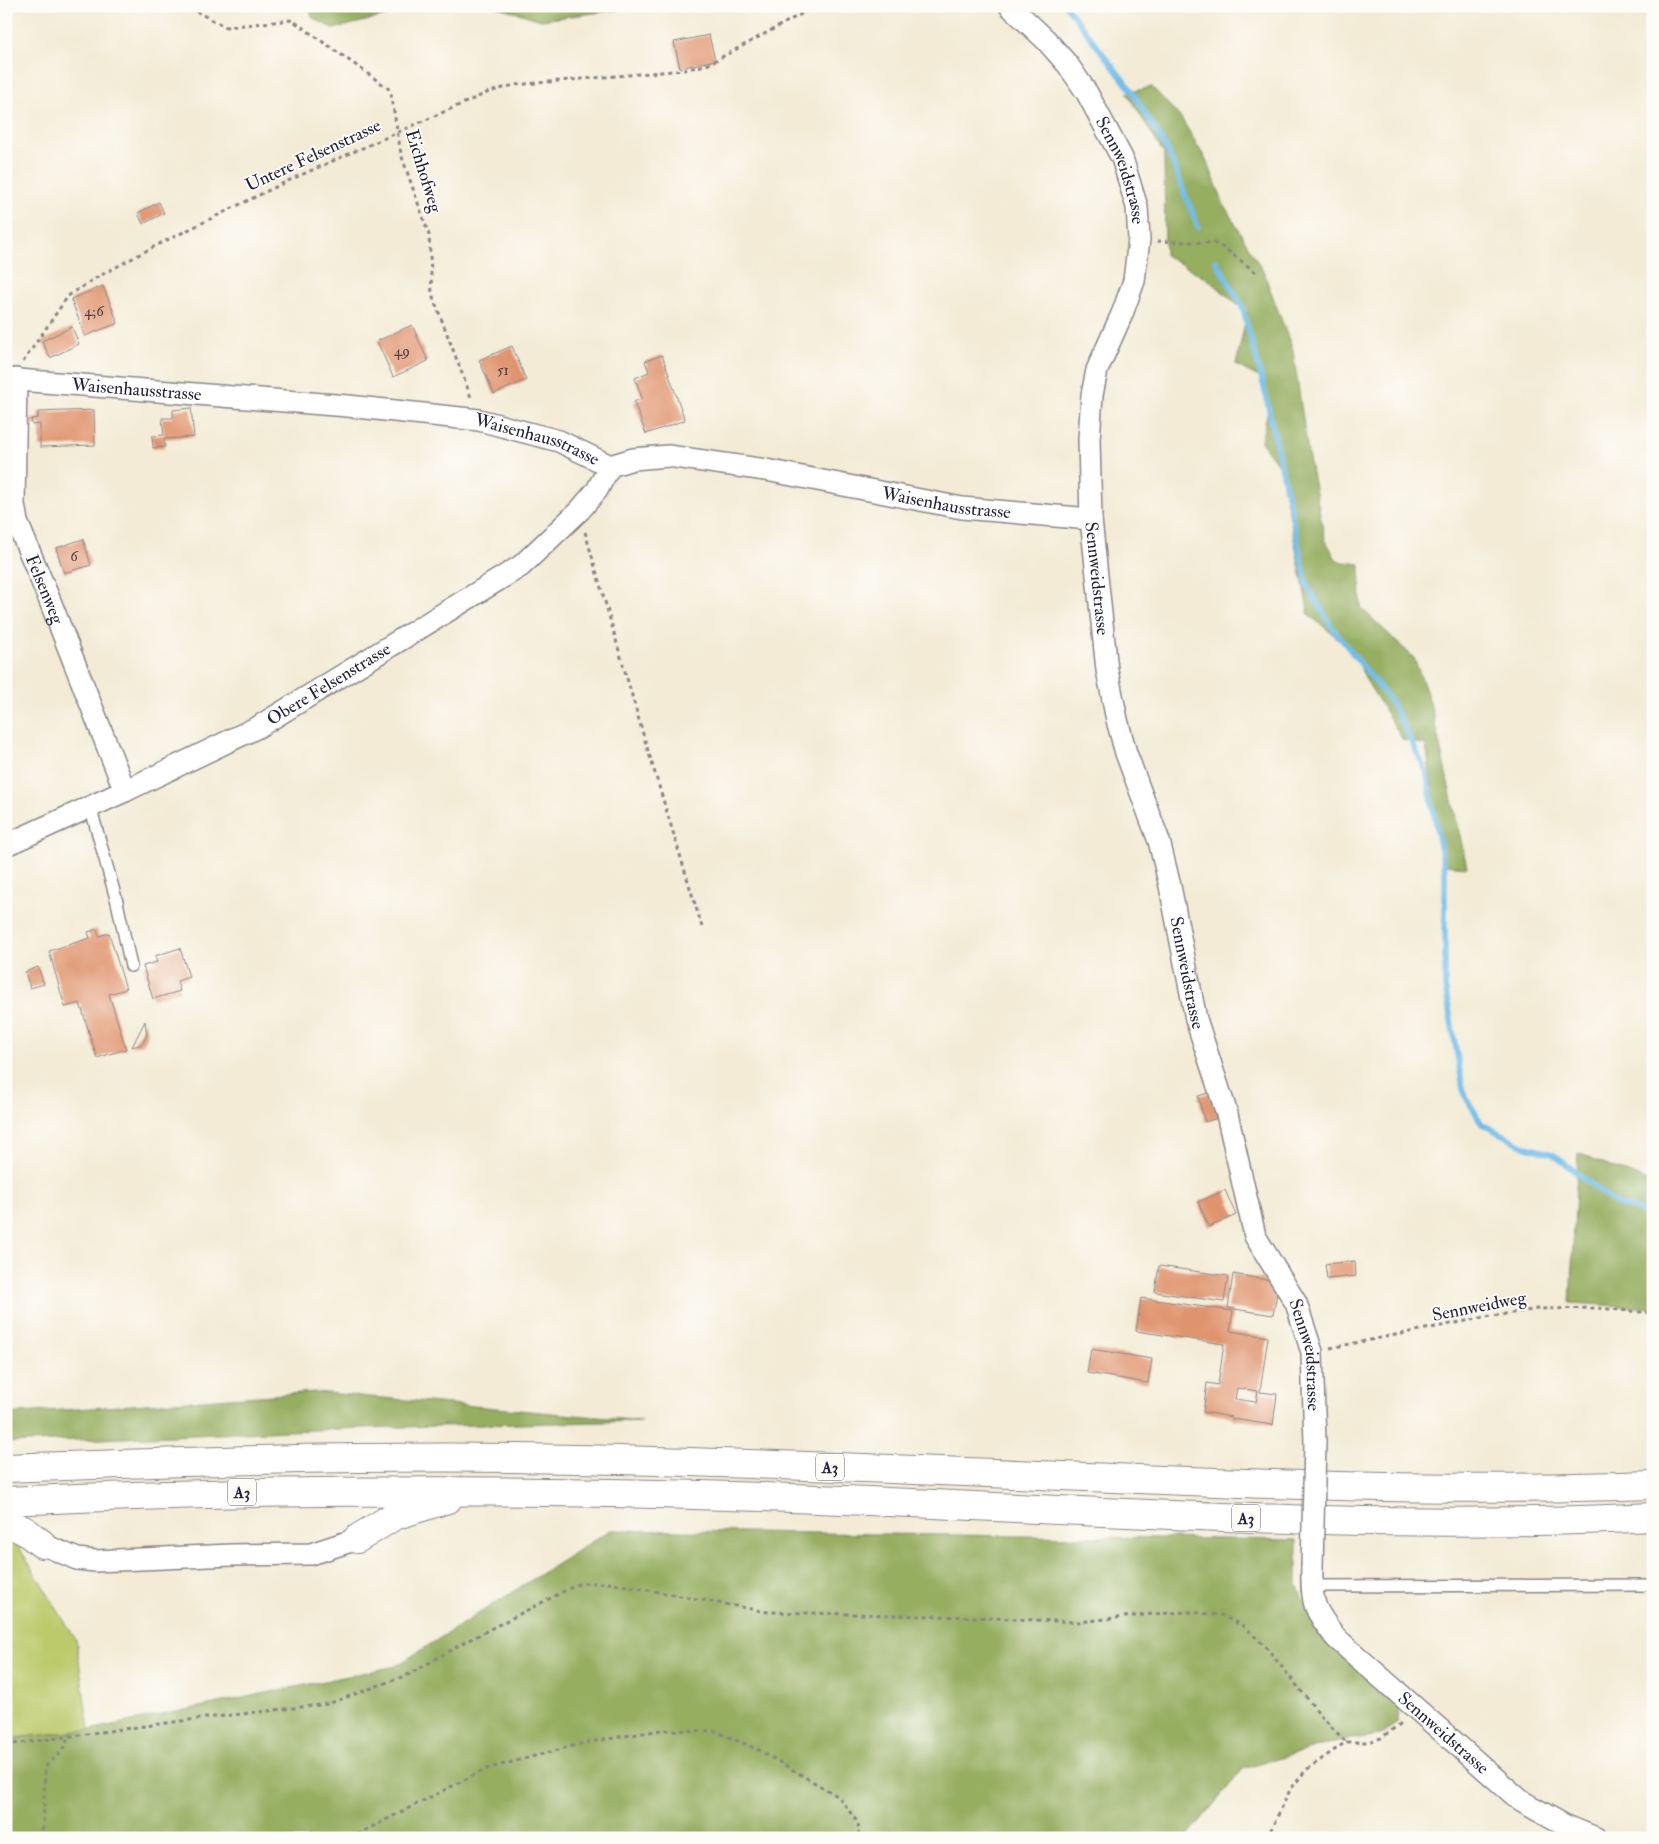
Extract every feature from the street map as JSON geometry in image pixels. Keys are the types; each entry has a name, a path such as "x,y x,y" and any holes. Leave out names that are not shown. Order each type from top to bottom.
{"highway":[{"name":"A3","path":"6,1468 315,1458 512,1458 837,1467 1350,1488 1519,1489 1653,1484"},
{"name":"A3","path":"6,1501 161,1494 479,1490 655,1493 1196,1516 1402,1522 1496,1522 1653,1517"},
{"path":"357,1539 401,1513 479,1490"},
{"path":"6,1522 25,1531 42,1544"}],"street":[{"name":"Sennweidstrasse","path":"1010,6 1046,40 1068,65 1109,132 1122,158 1137,208 1139,238 1134,282 1097,370 1092,396 1089,440 1091,520 1106,661 1116,720 1159,841 1170,886 1196,1019 1227,1114 1255,1236 1296,1303 1312,1352 1315,1442 1311,1577 1313,1603 1319,1616 1336,1638 1521,1801 1564,1825 1596,1838"},
{"name":"Waisenhausstrasse","path":"11,379 348,406 479,420 559,441 610,466 633,459 668,456 766,470 962,508 1091,520"},
{"name":"Felsenweg","path":"11,379 14,504 17,522 125,791"},
{"name":"Obere Felsenstrasse","path":"6,845 125,791 258,727 520,566 580,510 597,490 610,466"},
{"path":"42,1544 77,1559 95,1561 232,1555 311,1554 357,1539"}],"lane":[{"path":"90,806 131,966"},
{"path":"1311,1577 1364,1584 1469,1587 1653,1585"}],"path":[{"name":"Eichhofweg","path":"190,6 199,14 226,27 292,20 388,88 391,94 401,154 429,235 432,294 479,420"},
{"name":"Untere Felsenstrasse","path":"11,379 68,296 75,291 157,245 292,179 467,100 514,85 684,70 709,64 816,6"},
{"path":"1139,238 1165,242 1214,243 1227,250 1258,274"},
{"path":"580,510 643,734 702,927"},
{"name":"Sennweidweg","path":"1312,1352 1486,1317 1538,1309 1598,1308 1653,1313"},
{"path":"6,1745 189,1720 328,1704 410,1674 463,1643 566,1588 580,1583 610,1583 768,1612 972,1617 1078,1622 1171,1613 1221,1615 1245,1627 1266,1647 1322,1717 1346,1742"},
{"path":"1267,1838 1290,1790 1306,1770 1346,1742 1368,1742 1381,1738 1391,1732 1416,1710"},
{"path":"350,1838 486,1770 584,1743 661,1730 715,1731 758,1750 838,1796 858,1823 859,1832 856,1838"},
{"path":"40,1838 43,1826 45,1767 62,1751 68,1738"}],"green space":[{"path":"308,6 424,6 334,29 313,18"},
{"path":"495,6 647,6 541,20"},
{"path":"1152,87 1181,118 1208,163 1224,205 1264,273 1293,351 1308,453 1325,539 1337,561 1360,564 1361,608 1414,658 1430,702 1467,867 1443,865 1426,745 1403,740 1366,680 1353,650 1309,615 1280,467 1261,442 1268,410 1262,379 1236,365 1247,313 1209,280 1165,255 1164,154 1127,93"},
{"path":"1578,1153 1653,1183 1653,1308 1570,1303"},
{"path":"315,1392 642,1421 361,1428 6,1443 6,1414"},
{"path":"610,1530 1297,1540 1297,1584 1307,1610 1400,1708 1397,1723 1381,1735 1338,1741 1243,1769 1186,1838 6,1838 6,1739 89,1730 396,1666"},
{"path":"11,1537 76,1640 89,1730 6,1739 6,1538"}],"building":[{"path":"709,35 715,60 680,68 674,42"},
{"path":"159,202 164,213 143,224 138,213"},
{"path":"103,286 118,323 85,336 71,299"},
{"path":"412,325 428,361 393,377 377,341"},
{"path":"72,327 79,344 50,358 42,341"},
{"path":"512,346 526,380 494,394 479,360"},
{"path":"662,355 685,420 646,434 634,402 642,398 635,378 649,372 645,361"},
{"path":"191,408 194,437 164,439 165,447 153,448 152,436 164,435 162,418 173,418 173,410"},
{"path":"94,410 95,445 40,447 40,424 32,425 31,419 38,418 38,412"},
{"path":"83,539 91,565 64,573 56,548"},
{"path":"97,929 99,936 109,933 126,989 109,994 126,1049 97,1058 80,1003 65,1007 49,951 90,938 88,932"},
{"path":"180,948 189,977 177,981 180,991 153,999 143,966 157,962 155,956"},
{"path":"38,967 44,984 30,988 25,972"},
{"path":"145,1021 147,1035 142,1044 132,1047"},
{"path":"1216,1091 1224,1116 1205,1122 1198,1096"},
{"path":"1225,1190 1236,1215 1209,1227 1198,1202"},
{"path":"1355,1261 1356,1276 1327,1279 1325,1264"},
{"path":"1159,1266 1228,1276 1224,1302 1155,1292"},
{"path":"1233,1274 1279,1282 1273,1315 1228,1308"},
{"path":"1141,1298 1233,1311 1230,1331 1268,1337 1260,1392 1277,1394 1273,1425 1232,1419 1232,1417 1203,1412 1207,1383 1218,1385 1224,1344 1136,1331","holes":["1237,1388 1258,1391 1256,1402 1235,1399"]},
{"path":"1091,1349 1152,1359 1148,1383 1087,1373"}],"waterway":[{"path":"1066,6 1132,91 1168,151 1198,227"},
{"path":"1216,261 1242,306 1264,387 1307,585 1331,626 1392,703 1426,771 1445,871 1445,986 1464,1094 1482,1124 1526,1147 1553,1154 1616,1204 1640,1211 1653,1218"}]}
